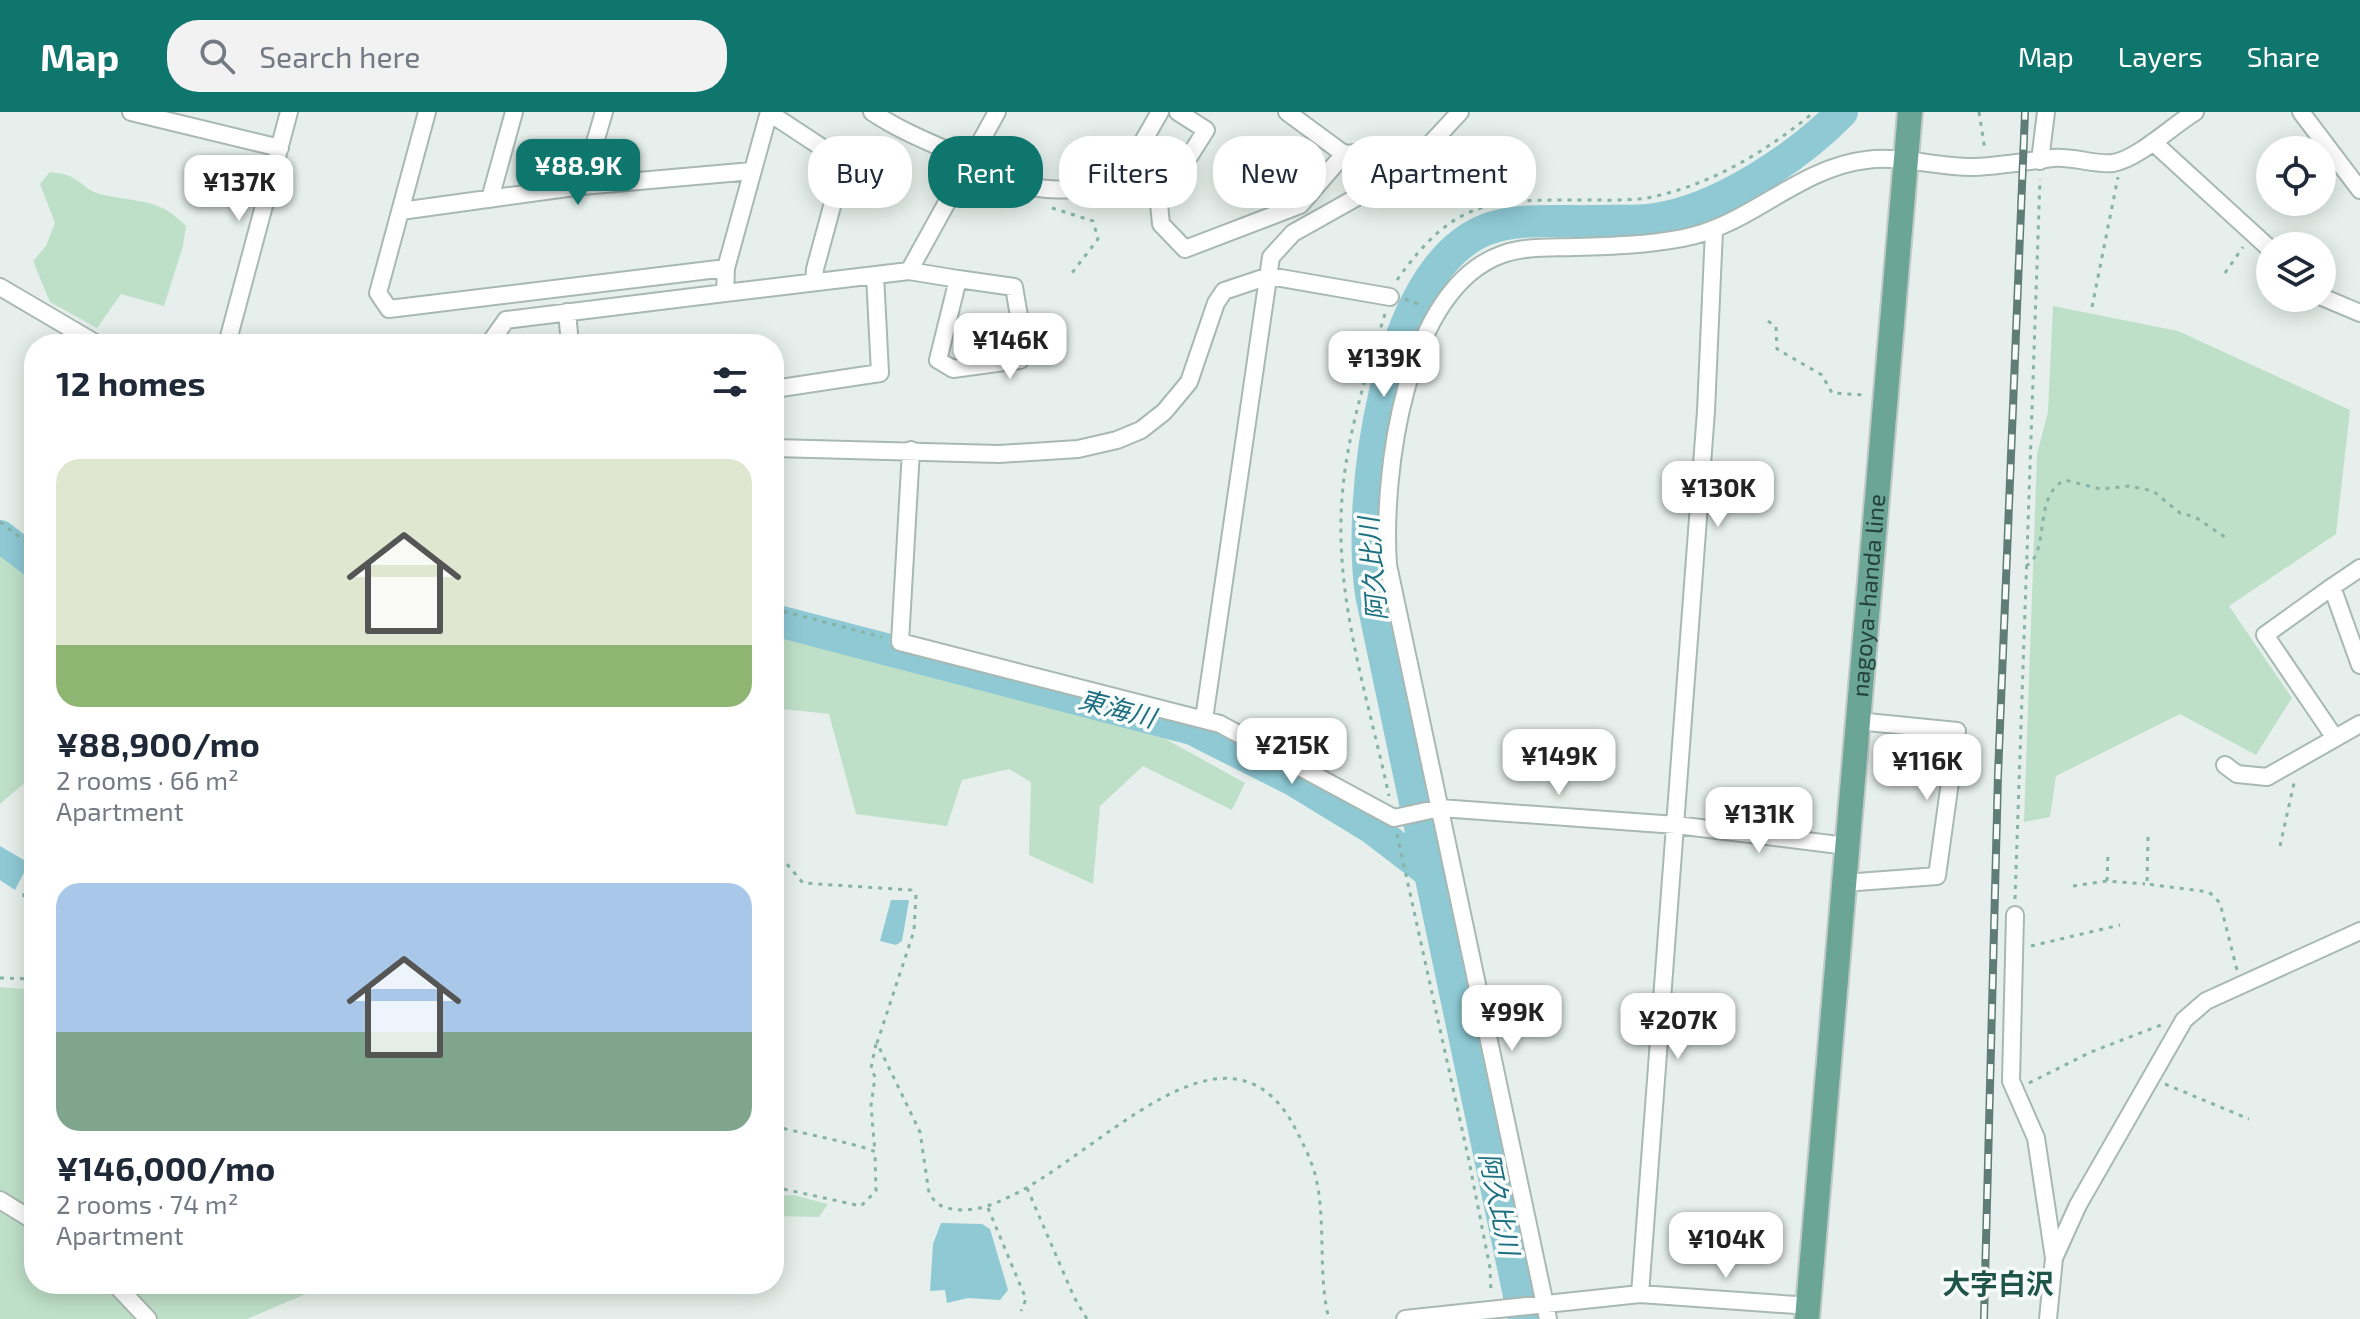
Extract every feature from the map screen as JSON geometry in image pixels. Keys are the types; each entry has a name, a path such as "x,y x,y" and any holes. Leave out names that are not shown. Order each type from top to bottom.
{"main road":[{"name":"nagoya-handa line","path":"1808,1312 1910,112"}],"street":[{"path":"131,112 280,148"},
{"path":"230,334 289,112"},
{"path":"427,112 378,293 389,309 726,268"},
{"path":"490,199 514,112"},
{"path":"582,186 604,112"},
{"path":"872,112 901,131 928,142"},
{"path":"984,136 997,112"},
{"path":"1043,187 1081,188 1112,179 1125,167 1160,112"},
{"path":"1178,112 1206,130 1159,204 1161,224 1185,249 1300,205 1342,156"},
{"path":"1287,112 1342,153"},
{"path":"1440,136 1460,112"},
{"path":"2040,161 2046,112"},
{"path":"1548,1312 1395,604 1385,528 1386,488 1395,432 1413,371 1439,311 1462,278 1479,264 1505,253 1534,248 1631,246 1714,230 1822,172 1867,159 1986,165 2053,158 2118,161 2153,142 2195,112"},
{"path":"2301,112 2360,190"},
{"path":"725,293 726,268 770,113 844,162 814,282"},
{"path":"2153,142 2254,235"},
{"path":"401,211 582,186 752,171"},
{"path":"1204,719 1271,257 1293,233 1342,206"},
{"path":"909,271 944,208"},
{"path":"1640,1294 1706,411 1714,230"},
{"path":"496,334 506,320 909,271 1014,287 1025,351 1020,360 953,369 938,360 958,279"},
{"path":"784,387 880,373 875,275"},
{"path":"784,448 999,454 1078,449 1117,440 1141,430 1164,412 1189,382 1200,360 1216,303 1224,291 1269,276 1390,296"},
{"path":"0,287 80,334"},
{"path":"2336,303 2360,313"},
{"path":"567,312 569,334"},
{"path":"911,450 900,642 1204,719 1394,818 1440,808 1676,825 1847,846"},
{"path":"2335,738 2265,635 2360,568"},
{"path":"2332,587 2360,665"},
{"path":"1844,883 1937,876 1957,731 1857,721"},
{"path":"2225,765 2237,774 2267,777 2360,724"},
{"path":"2015,915 2011,1081 2036,1138 2054,1258 2048,1319"},
{"path":"2054,1258 2078,1205 2184,1020 2206,1001 2360,931"},
{"path":"0,1200 24,1215"},
{"path":"124,1294 148,1319"},
{"path":"1405,1319 1495,1312 1548,1312 1640,1294 1808,1312"}],"path":[{"path":"1495,1312 1472,1177 1348,609 1341,522 1351,425 1390,296 1420,247 1463,213 1494,203 1649,197 1750,159 1769,149 1814,112"},
{"path":"1979,112 1986,165"},
{"path":"2015,915 2040,161"},
{"path":"2092,307 2108,235 2118,161"},
{"path":"1043,202 1093,221 1098,239 1072,273"},
{"path":"2225,273 2254,235"},
{"path":"1390,296 1439,311"},
{"path":"1768,321 1776,327 1777,349 1822,375 1832,393 1885,395"},
{"path":"2026,566 2035,555 2051,491 2065,480 2100,489 2129,486 2153,491 2180,513 2195,517 2225,537"},
{"path":"0,522 24,540"},
{"path":"784,612 900,642"},
{"path":"2280,846 2295,777"},
{"path":"2147,884 2148,837"},
{"path":"2107,881 2108,854"},
{"path":"784,861 803,883 911,890 916,895 914,931 871,1068 875,1077 871,1106 876,1191 861,1206 784,1189"},
{"path":"2073,886 2107,881 2209,892 2220,903 2240,985"},
{"path":"2013,974 2033,944 2120,925"},
{"path":"0,978 24,979"},
{"path":"2015,1090 2141,1030 2165,1024 2177,1033"},
{"path":"877,1043 920,1132 932,1199 944,1208 988,1207 1027,1187 1171,1094 1228,1079 1258,1085 1280,1104 1315,1175 1329,1319"},
{"path":"2152,1077 2249,1119"},
{"path":"784,1129 836,1143 868,1145 875,1152"},
{"path":"1027,1187 1074,1297 1087,1319"},
{"path":"988,1207 1026,1299 1021,1311"}],"green space":[{"path":"50,172 69,176 100,194 146,202 166,210 186,226 183,246 164,306 121,294 97,328 50,302 33,261 46,246 55,223 40,184"},
{"path":"2053,306 2178,331 2350,410 2336,534 2229,606 2292,698 2256,755 2180,714 2056,776 2050,817 2024,822 2037,454 2048,412"},
{"path":"0,530 15,553 24,576 24,784 0,804"},
{"path":"784,631 1133,721 1245,783 1232,810 1143,766 1100,806 1093,884 1029,855 1031,782 1009,769 962,780 947,826 856,814 829,714 784,709"},
{"path":"0,987 24,989 24,1294 306,1294 247,1319 0,1319"},
{"path":"784,1195 828,1204 819,1217 784,1216"}],"water":[{"path":"0,846 24,860 24,873 15,890 0,880"},
{"path":"891,900 909,900 902,941 896,945 880,941"},
{"path":"941,1223 982,1224 990,1229 1008,1290 1000,1300 968,1298 947,1303 945,1290 930,1291 933,1244"}],"waterway":[{"name":"阿久比川","path":"1524,1319 1371,594 1369,503 1374,448 1385,392 1401,338 1423,291 1451,254 1485,230 1510,223 1640,220 1680,214 1756,179 1803,146 1842,112"},
{"name":"東海川","path":"0,536 24,554"},
{"name":"東海川","path":"784,623 1192,729 1295,781 1372,828 1428,871"}],"railway":[{"path":"1984,1319 1998,775 2025,112"}],"district":[{"name":"大字白沢","path":"1998,1284"}]}
